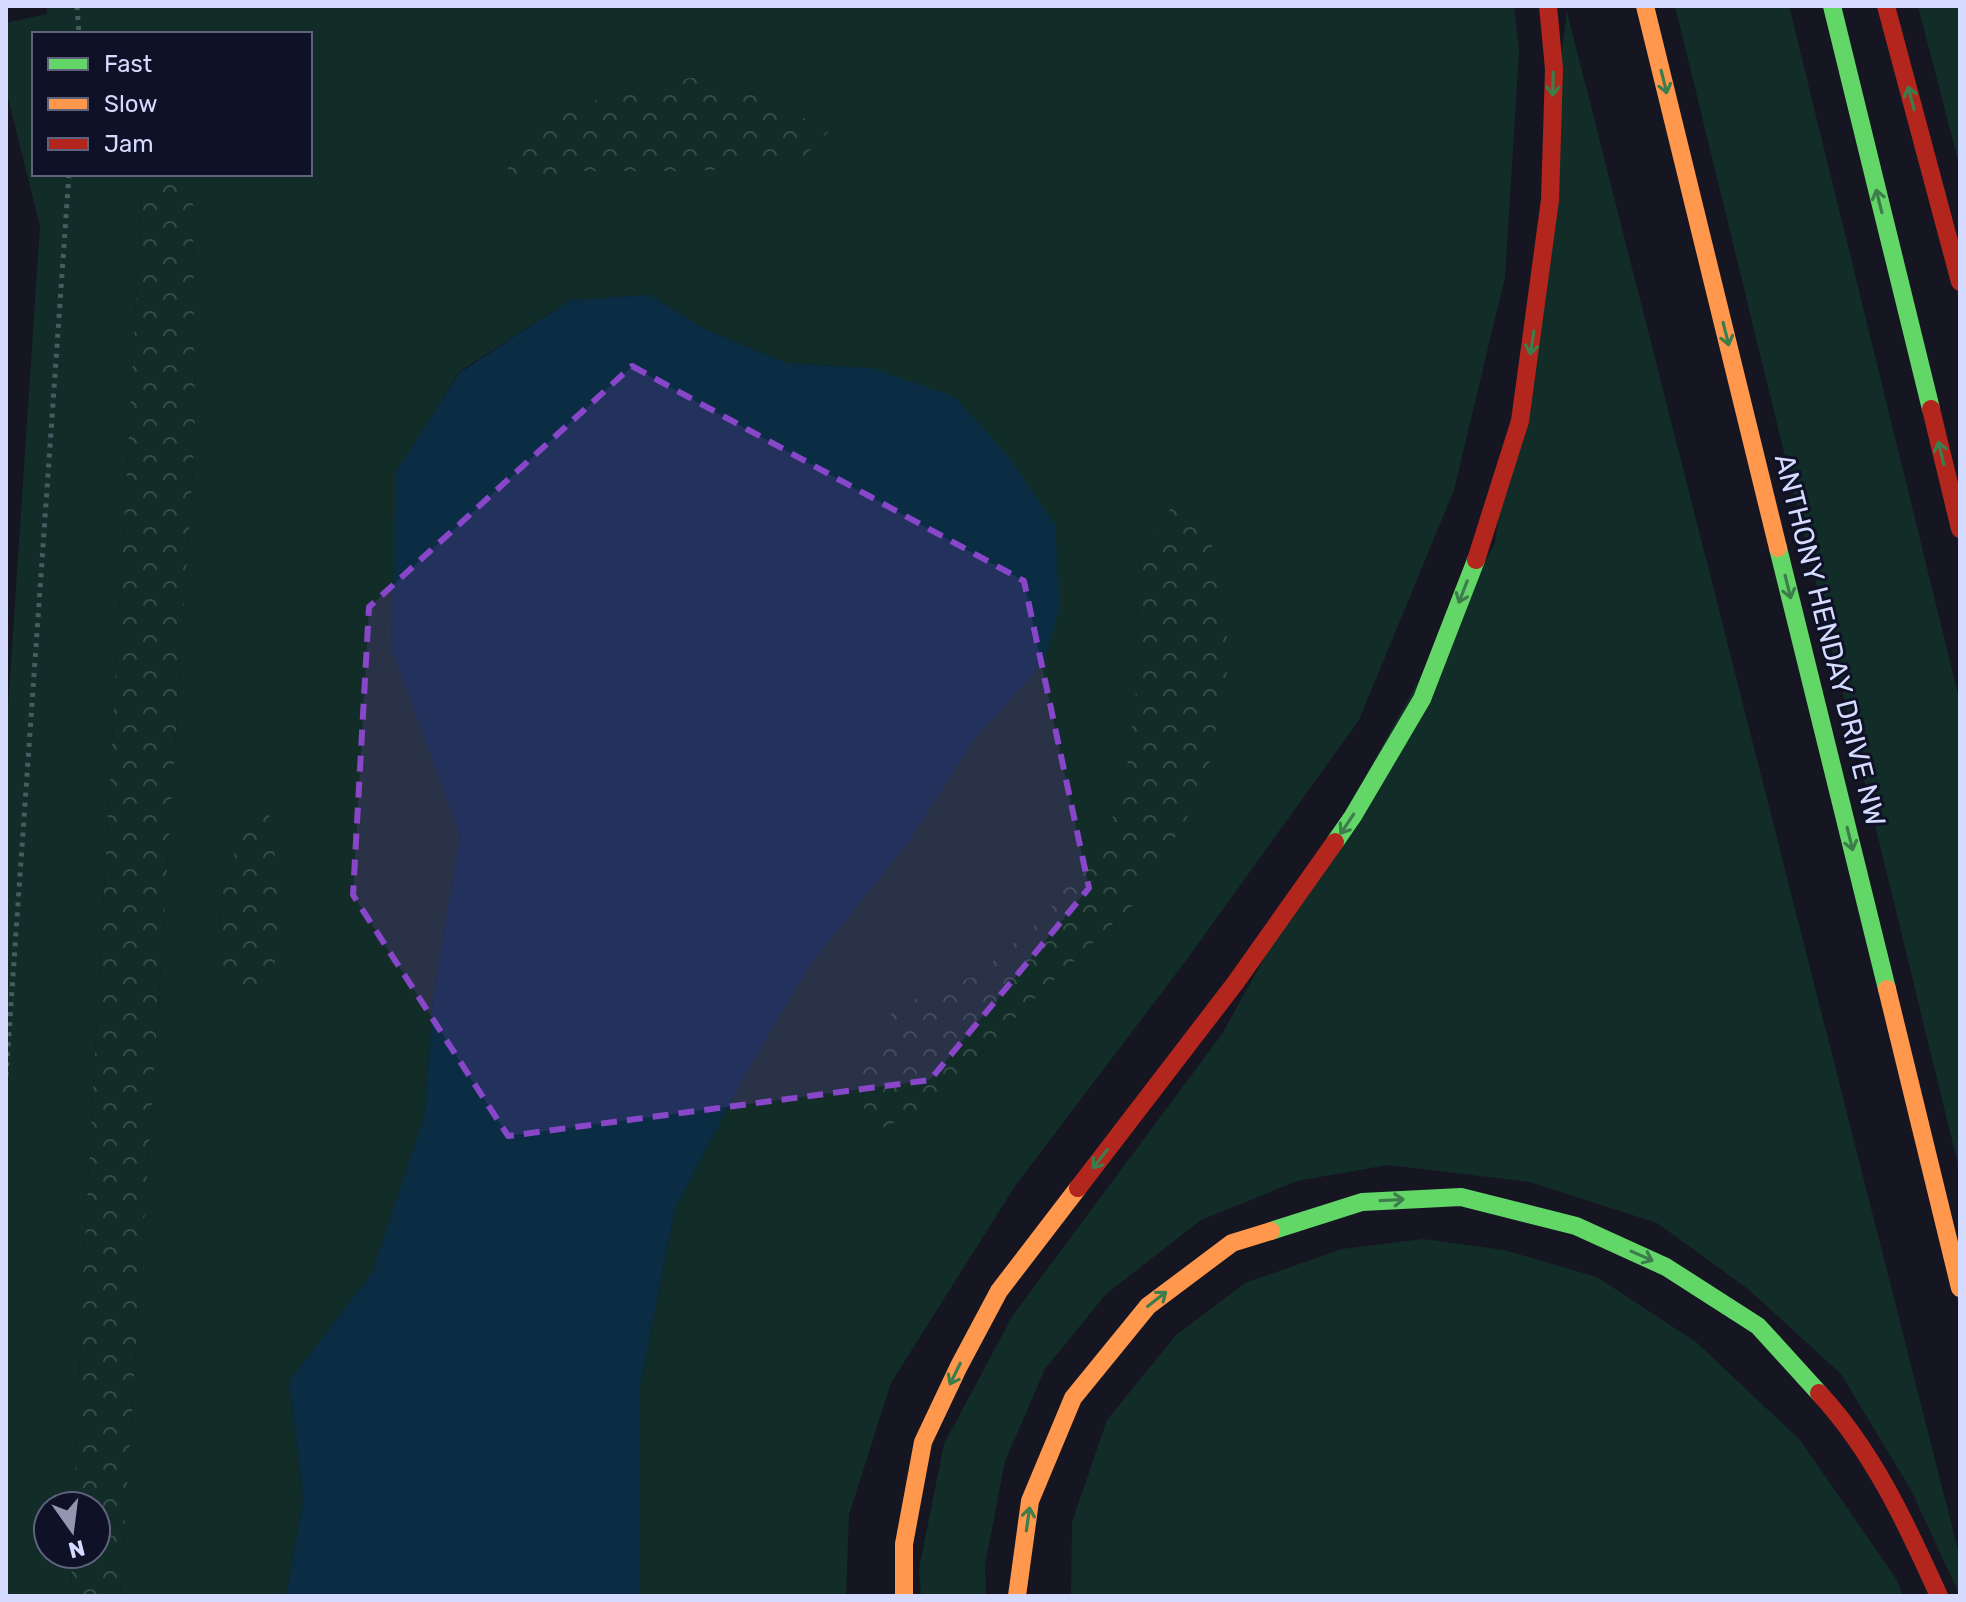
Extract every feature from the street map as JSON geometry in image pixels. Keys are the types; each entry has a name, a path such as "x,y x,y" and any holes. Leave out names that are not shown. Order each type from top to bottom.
{"highway":[{"path":"904,1596 904,1544 923,1442 999,1291 1236,982 1353,816 1422,699 1476,559 1520,421 1550,200 1554,69 1548,6"},
{"name":"ANTHONY HENDAY DRIVE NW","path":"1645,6 1960,1288"},
{"path":"1832,6 1960,529"},
{"path":"1886,6 1960,282"},
{"path":"1017,1596 1030,1501 1073,1398 1148,1306 1232,1243 1362,1202 1461,1197 1576,1226 1666,1267 1758,1326 1833,1408 1899,1507 1939,1596"}],"path":[{"path":"77,6 79,32"},
{"path":"6,1076 69,176"}],"highlighted area":[{"path":"632,366 1024,581 1089,888 930,1080 508,1136 353,895 369,607"}],"green space":[{"path":"47,6 1514,6 1519,51 1505,277 1454,490 1359,720 1188,958 1015,1186 891,1383 849,1515 846,1596 640,1596 640,1388 675,1209 750,1066 811,963 907,844 973,741 1044,662 872,368 787,363 707,330 649,295 570,300 459,372 397,472 391,647 460,835 433,997 424,1117 372,1273 289,1381 303,1499 286,1596 120,1596 195,437 193,176 312,176 312,32 32,32 32,176 143,176 84,1256 75,1490 32,1490 32,1570 72,1570 71,1596 6,1596 6,739 40,226 6,89 6,23 47,14","holes":["696,77 746,89 828,131 795,164 698,171 579,171 504,181 520,125 630,89","1174,502 1137,901 969,1066 895,1007 977,975 1044,917 1124,802 1138,675 1137,567","269,813 222,964 220,898 247,815"]},
{"path":"1675,6 1789,6 1960,702 1960,1173"},
{"path":"1918,6 1960,6 1960,168"},
{"path":"1567,12 1960,1558 1960,1596 1911,1490 1841,1374 1748,1289 1657,1223 1530,1182 1388,1165 1297,1181 1201,1220 1106,1294 1045,1369 1005,1461 985,1565 986,1596 921,1596 919,1569 944,1444 1013,1315 1222,1034 1495,543"},
{"path":"696,77 746,89 829,131 796,164 698,171 579,171 504,182 520,125 630,89"},
{"path":"143,176 193,176 195,437 120,1596 71,1596 72,1570 112,1570 112,1490 75,1490 84,1256"},
{"path":"1174,502 1209,529 1230,657 1204,789 1137,901 1029,1004 929,1106 870,1134 857,1073 895,1007 977,975 1044,917 1123,802 1138,675 1137,567"},
{"path":"269,812 282,907 271,992 244,998 222,964 220,898 247,814"},
{"path":"1423,1239 1504,1250 1597,1277 1696,1342 1800,1440 1897,1580 1903,1596 1071,1596 1072,1522 1107,1420 1176,1335 1245,1283 1342,1249"}],"water":[{"path":"649,295 707,330 787,363 872,368 955,397 1008,456 1055,524 1060,606 1044,662 973,741 907,844 811,963 750,1066 675,1209 640,1388 640,1596 286,1596 303,1499 289,1381 372,1273 424,1117 433,997 460,835 391,647 396,472 459,373 570,300"}],"traffic: fast":[{"path":"1832,6 1931,409"},
{"path":"1778,548 1887,989"},
{"path":"1335,842 1422,699 1476,560"},
{"path":"1271,1231 1362,1202 1461,1197 1576,1226 1666,1267 1758,1326 1819,1393"}],"traffic: slow":[{"path":"1645,6 1778,548"},
{"path":"1887,989 1960,1288"},
{"path":"904,1596 904,1544 923,1442 999,1291 1078,1188"},
{"path":"1017,1596 1030,1501 1073,1398 1148,1306 1232,1243 1271,1231"}],"traffic: jam":[{"path":"1476,560 1520,421 1550,200 1554,69 1548,6"},
{"path":"1886,6 1960,282"},
{"path":"1931,409 1960,529"},
{"path":"1078,1188 1236,982 1335,842"},
{"path":"1819,1393 1872,1464 1939,1596"}]}
